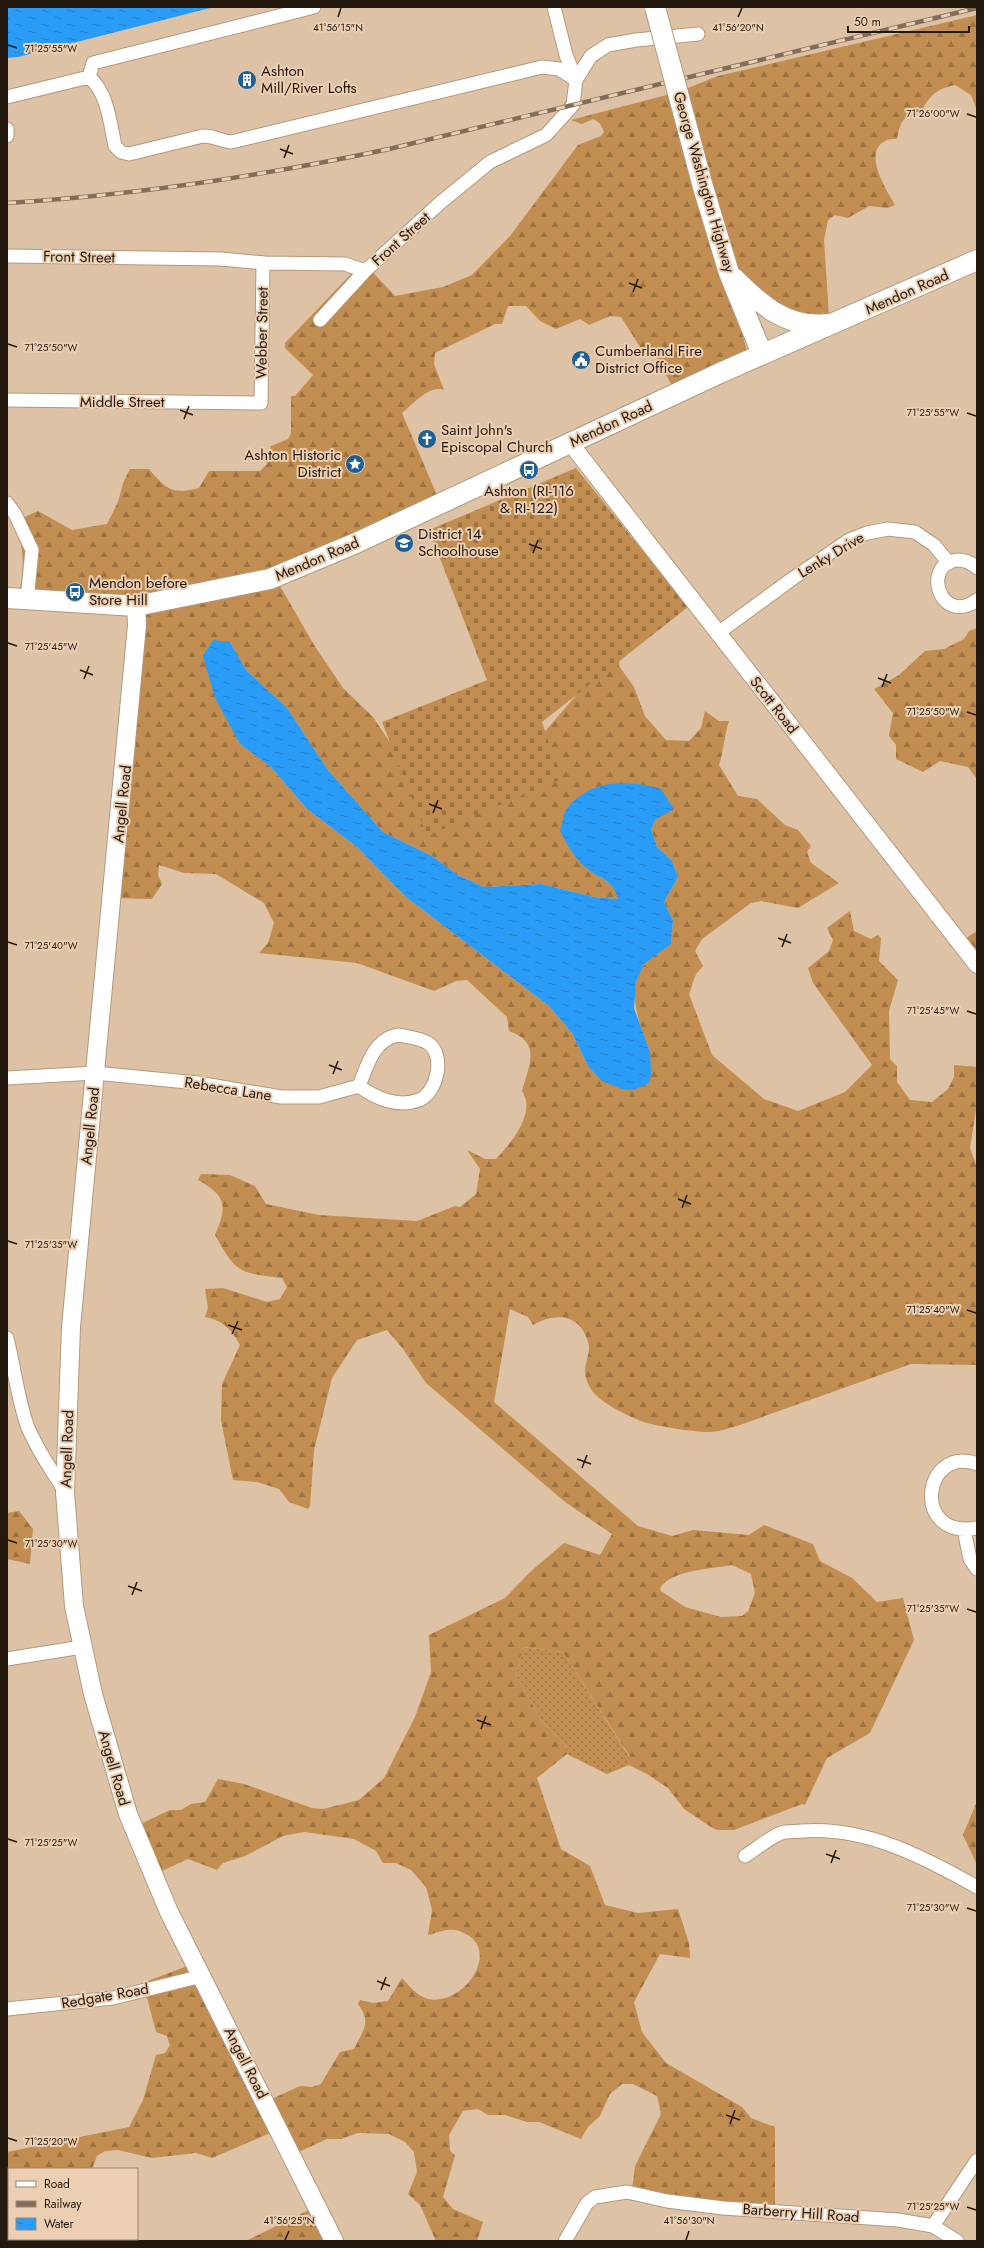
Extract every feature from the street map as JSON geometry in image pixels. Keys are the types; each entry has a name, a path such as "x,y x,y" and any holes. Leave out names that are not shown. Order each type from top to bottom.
{"main road":[{"name":"George Washington Highway","path":"654,7 703,187 729,272 762,354"},
{"name":"Mendon Road","path":"7,598 136,606 270,579 356,543 762,354 844,320 977,260"},
{"path":"729,272 762,304 788,320 812,324 844,320"},
{"name":"Angell Road","path":"136,606 137,625 128,741 71,1327 65,1492 74,1606 82,1647 108,1750 128,1814 169,1912 334,2241"}],"street":[{"path":"89,76 93,62 314,7"},
{"path":"554,7 566,55 576,80"},
{"name":"Front Street","path":"7,256 221,259 263,263 345,264 365,271 440,203 490,162 546,135 573,105 576,80 591,56 608,45 636,40 698,34"},
{"path":"89,76 98,84 103,97 115,146 121,152 129,154 203,136 215,136 224,142 231,142 542,67 559,69 576,80"},
{"path":"7,97 89,76"},
{"path":"7,129 7,136"},
{"name":"Webber Street","path":"261,404 263,263"},
{"path":"320,320 365,271"},
{"name":"Middle Street","path":"7,400 261,404"},
{"name":"Scott Road","path":"571,444 977,965"},
{"path":"7,503 15,514 32,550 27,600"},
{"name":"Lenky Drive","path":"718,633 849,540 867,533 888,529 915,532 934,545 949,563"},
{"path":"977,568 972,563 963,560 949,563 942,570 937,584 939,592 944,600 953,605 961,607 971,604 977,600"},
{"path":"399,1035 413,1038 427,1042 435,1051 439,1071 433,1086 420,1100 401,1103 384,1100 358,1086 373,1052 384,1040 399,1035"},
{"name":"Rebecca Lane","path":"7,1078 96,1073 198,1083 281,1097 319,1097 358,1086"},
{"path":"7,1338 27,1425 35,1444 65,1492"},
{"path":"977,1464 969,1460 953,1462 940,1471 932,1485 930,1501 936,1516 948,1526 964,1530 977,1528"},
{"path":"964,1530 970,1559 977,1569"},
{"path":"7,1659 82,1647"},
{"path":"745,1856 782,1833 811,1831 838,1832 872,1839 909,1851 977,1887"},
{"name":"Redgate Road","path":"7,2009 113,1998 202,1976"},
{"path":"933,2226 977,2160"},
{"name":"Barberry Hill Road","path":"565,2241 587,2203 595,2197 627,2192 667,2201 699,2205 898,2220 933,2226 957,2241"}],"green space":[{"path":"977,15 977,110 971,95 955,85 939,90 928,100 922,110 904,120 900,127 897,139 889,139 878,147 876,163 878,172 895,205 888,208 869,206 848,218 835,215 828,220 824,240 829,317 815,319 761,305 736,310 749,359 674,389 654,354 644,353 621,317 610,316 589,325 580,319 556,329 540,321 526,306 508,306 502,324 495,324 435,353 434,364 444,390 439,389 427,392 402,413 439,500 272,572 314,645 343,688 373,717 410,772 516,765 611,655 620,656 619,666 634,687 645,716 666,740 689,741 701,728 705,711 719,721 729,721 719,765 738,796 757,799 785,825 798,830 811,846 807,852 811,863 839,883 798,908 761,901 751,903 702,939 695,951 703,966 696,974 689,994 712,1055 764,1099 798,1111 845,1092 872,1065 813,983 808,968 829,951 833,940 827,928 850,911 854,931 871,939 878,935 881,938 879,961 898,980 889,1011 890,1059 897,1066 897,1082 910,1100 932,1102 948,1089 954,1077 954,1065 977,1067 977,1103 970,1148 977,1167 977,1365 911,1364 737,1426 713,1432 688,1430 638,1420 615,1409 595,1394 587,1381 585,1374 589,1353 588,1342 579,1326 573,1321 558,1317 550,1318 533,1325 528,1317 510,1309 494,1402 638,1526 672,1536 693,1530 749,1535 764,1525 813,1544 820,1561 852,1578 877,1602 903,1598 914,1640 870,1733 827,1758 805,1805 802,1804 734,1830 717,1830 711,1827 684,1809 668,1788 647,1774 629,1765 630,1757 563,1652 523,1647 516,1675 541,1720 565,1745 567,1754 537,1778 561,1849 590,1866 605,1905 638,1913 678,1909 689,1943 690,1958 660,1954 634,2002 642,2032 666,2063 742,2107 751,2118 775,2127 775,2208 632,2191 635,2166 661,2114 657,2096 633,2084 622,2084 610,2094 600,2116 588,2127 581,2139 539,2122 527,2122 505,2115 488,2115 478,2109 463,2111 449,2135 450,2151 455,2155 443,2197 453,2209 483,2222 477,2241 436,2241 420,2205 408,2194 417,2172 414,2152 405,2142 389,2134 358,2133 341,2139 327,2139 290,2156 275,2131 212,2158 196,2153 152,2158 118,2150 105,2151 97,2156 92,2168 8,2168 8,2240 94,2240 7,2241 7,2152 129,2127 143,2100 156,2055 165,2053 170,2045 167,2036 156,2032 144,1986 145,1982 190,1965 263,2103 300,2086 312,2087 321,2084 340,2052 354,2049 365,2026 365,2016 358,2004 360,2000 373,2003 388,2001 402,1978 417,1993 428,1999 442,1999 456,1993 467,1984 476,1972 480,1959 478,1947 470,1937 455,1930 445,1930 428,1935 432,1910 426,1887 411,1870 396,1863 383,1863 376,1851 354,1839 304,1832 283,1836 245,1856 223,1863 217,1870 188,1859 151,1876 132,1828 170,1810 181,1810 191,1804 205,1802 218,1779 244,1784 312,1808 323,1809 359,1800 384,1778 415,1717 431,1672 429,1635 505,1598 530,1572 564,1543 600,1555 612,1534 565,1502 426,1383 403,1349 387,1330 357,1340 332,1378 314,1450 310,1506 308,1509 289,1502 279,1489 257,1482 233,1480 221,1420 222,1384 240,1345 226,1326 205,1317 208,1308 205,1289 223,1288 267,1302 280,1299 287,1287 282,1278 256,1275 247,1272 240,1269 228,1257 215,1235 222,1216 222,1202 214,1191 198,1180 201,1174 230,1175 255,1186 266,1204 319,1215 417,1221 455,1206 460,1207 476,1194 480,1169 467,1150 485,1159 496,1159 515,1136 524,1118 526,1099 522,1091 530,1064 529,1048 526,1042 519,1036 509,1031 507,1017 467,980 456,981 434,991 357,963 259,953 268,943 274,923 264,903 216,874 184,873 159,865 158,875 162,884 152,899 109,898 140,609 18,596 22,577 23,558 16,521 38,511 72,530 107,524 118,502 123,483 130,469 149,469 165,486 170,489 182,491 199,488 209,471 260,471 267,464 271,446 288,439 291,433 291,396 295,396 313,375 285,348 285,343 352,273 366,265 395,296 443,287 472,275 510,236 578,145 601,136 604,132 600,123 593,119 582,124 571,120 678,92 718,76","holes":["230,642 246,670 287,708 328,770 383,832 432,856 458,875 484,887 542,884 594,897 619,899 615,887 585,867 661,789 656,819 651,829 657,847 672,861 678,877 664,902 673,920 671,944 653,956 644,965 638,976 636,986 636,1008 642,1031 650,1052 588,1066 572,1033 549,1006 406,897 357,847 307,809 271,767 240,744 203,656","732,1565 751,1574 755,1593 748,1611 742,1616 721,1617 685,1607 661,1591 660,1588 665,1582 673,1577 703,1569"]},
{"path":"576,468 688,607 542,722 561,779 427,836 382,722 487,680 429,530"},
{"path":"977,628 977,779 968,767 940,761 923,772 896,759 896,745 889,736 893,713 874,689 899,675 925,651 944,649 964,639 969,631"},
{"path":"977,931 977,963 960,942"},
{"path":"19,1511 33,1529 30,1564 7,1559 7,1513"},
{"path":"523,1647 563,1652 630,1758 629,1765 607,1774 567,1754 565,1745 541,1720 516,1675"},
{"path":"977,1801 977,1865 963,1835"},
{"path":"313,2208 334,2241 246,2241"},
{"path":"7,2222 8,2240 55,2241 7,2241"}],"water":[{"path":"7,7 214,7 18,57 7,58"},
{"path":"213,640 230,642 246,670 287,708 328,770 383,832 432,856 458,875 484,887 542,884 594,897 618,899 613,887 584,866 570,850 560,831 565,812 575,800 586,792 609,784 635,784 661,789 674,809 656,819 651,829 657,847 672,861 678,877 664,902 673,920 671,944 644,964 636,982 634,1008 650,1052 651,1074 649,1083 634,1090 622,1089 602,1081 588,1066 572,1033 549,1006 406,897 357,847 307,809 271,767 240,744 215,698 203,656"}],"railway":[{"path":"7,203 151,190 246,176 341,159 389,149 977,8"}],"place":[{"name":"Ashton Mill/River Lofts","path":"247,80"},
{"name":"Cumberland Fire District Office","path":"581,360"},
{"name":"Saint John's Episcopal Church","path":"427,439"},
{"name":"Ashton Historic District","path":"355,464"},
{"name":"Ashton (RI-116 & RI-122)","path":"529,470"},
{"name":"District 14 Schoolhouse","path":"404,543"},
{"name":"Mendon before Store Hill","path":"75,592"}]}
